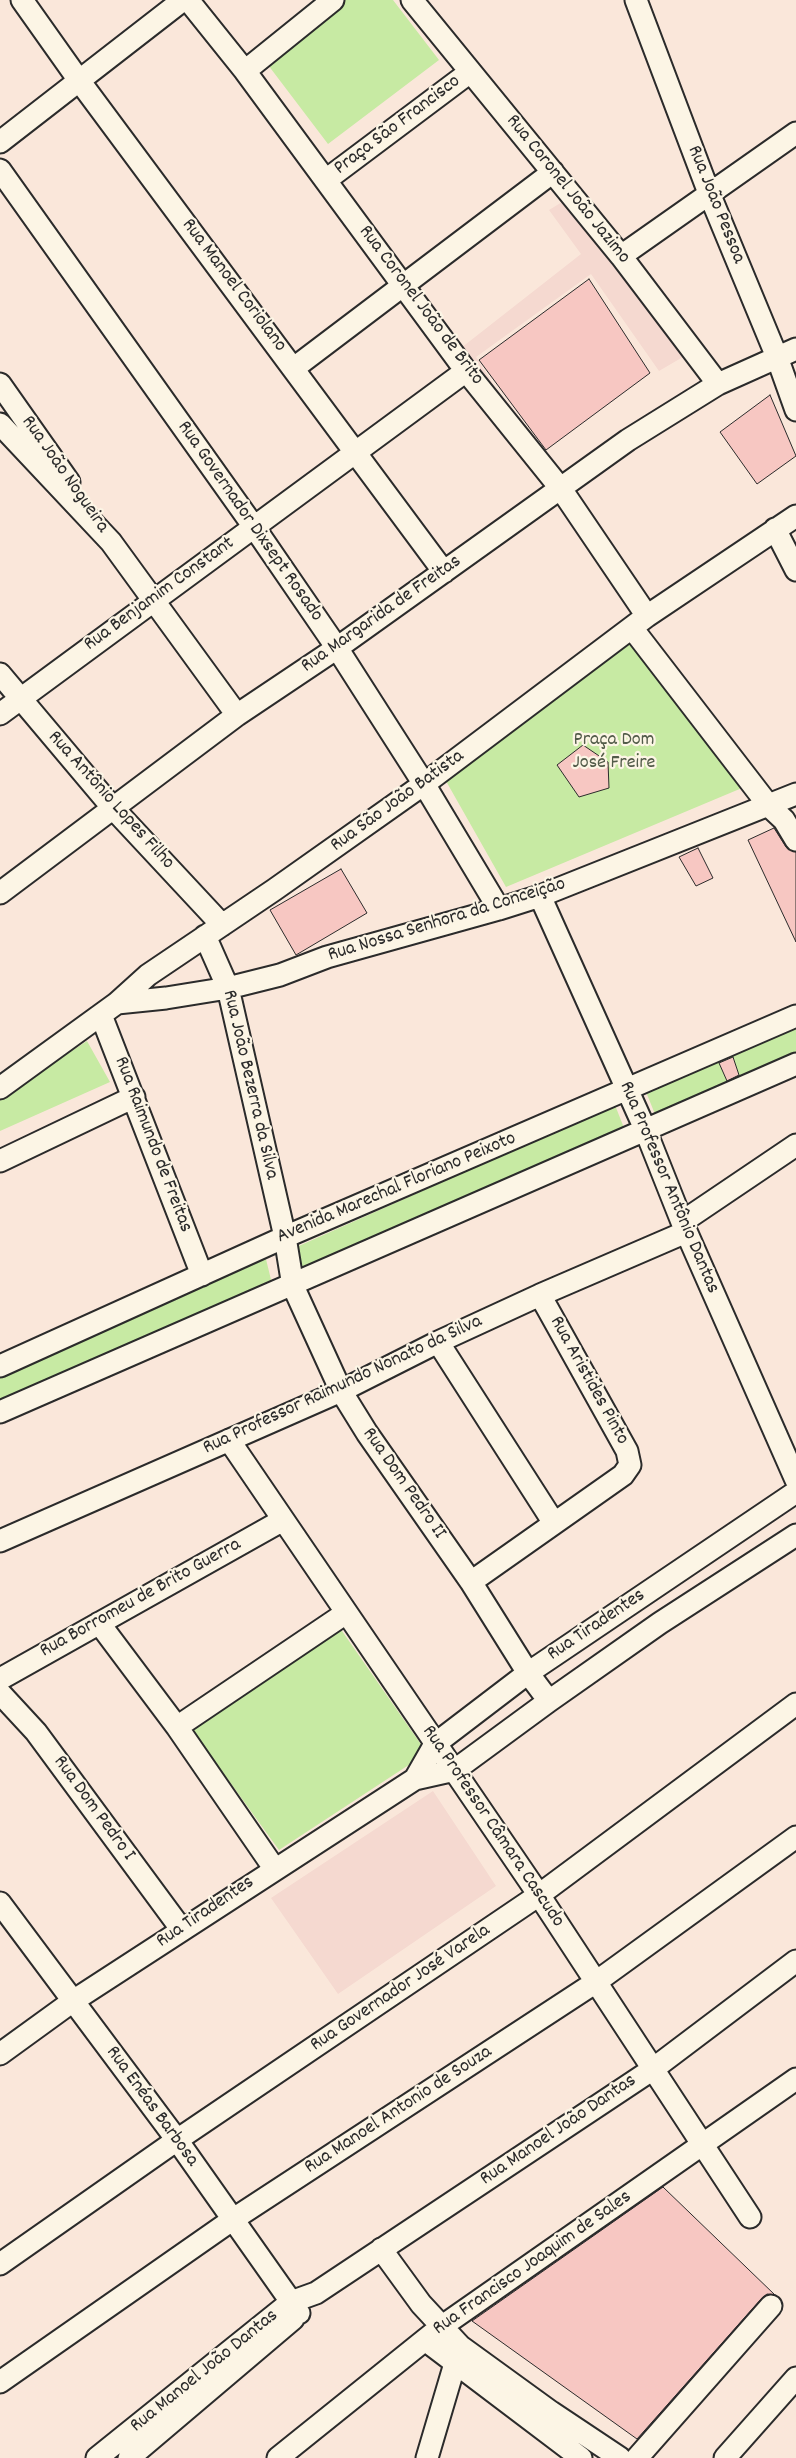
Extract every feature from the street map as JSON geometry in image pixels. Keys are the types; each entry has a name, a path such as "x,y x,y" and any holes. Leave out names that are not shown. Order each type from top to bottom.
{"street":[{"name":"Rua Manoel Coriolano","path":"22,0 78,79 444,572"},
{"path":"0,142 78,79 183,0"},
{"name":"Rua Coronel João de Brito","path":"188,0 245,70 466,371 561,489 640,622 769,806 784,820 796,840"},
{"path":"245,70 333,0"},
{"name":"Rua Coronel João Jazimo","path":"412,0 621,256 718,384"},
{"name":"Rua João Pessoa","path":"636,0 709,193 786,353 796,410"},
{"name":"Praça São Francisco","path":"326,180 470,72"},
{"path":"621,256 796,133"},
{"name":"Rua Governador Dixsept Rosado","path":"0,170 254,527 337,648 424,784 499,909"},
{"path":"294,368 553,172"},
{"name":"Rua Margarida de Freitas","path":"0,892 238,715 337,648 628,440 718,384 786,353"},
{"name":"Rua Benjamim Constant","path":"0,714 152,601 356,454 466,371"},
{"name":"Rua João Nogueira","path":"0,384 152,601 238,715"},
{"name":"Rua João Nogueira","path":"0,424 111,542"},
{"name":"Rua São João Batista","path":"0,1088 109,1009 148,975 424,784 640,622 796,516"},
{"path":"775,529 796,570"},
{"name":"Rua Antônio Lopes Filho","path":"0,674 214,931"},
{"name":"Rua Nossa Senhora da Conceição","path":"109,1009 228,988 280,975 327,957 499,909 540,896 796,794"},
{"name":"Rua Professor Antônio Dantas","path":"540,896 796,1480"},
{"name":"Rua João Bezerra da Silva","path":"214,931 285,1237 293,1286"},
{"name":"Rua Raimundo de Freitas","path":"109,1009 134,1097 202,1275"},
{"name":"Avenida Marechal Floriano Peixoto","path":"0,1366 285,1237 796,1016"},
{"path":"0,1412 293,1286 644,1130 795,1066"},
{"path":"0,1161 134,1097"},
{"name":"Rua Professor Raimundo Nonato da Silva","path":"0,1541 340,1391 438,1342 684,1227 796,1145"},
{"name":"Rua Dom Pedro II","path":"293,1286 340,1391 471,1582 528,1673 549,1701"},
{"name":"Rua Aristides Pinto","path":"540,1295 630,1458 629,1468 623,1475 554,1523"},
{"path":"438,1342 554,1523 471,1582"},
{"name":"Rua Professor Câmara Cascudo","path":"229,1440 435,1744 456,1770 750,2217"},
{"name":"Rua Tiradentes","path":"415,1779 435,1744 528,1673 796,1492"},
{"name":"Rua Borromeu de Brito Guerra","path":"0,1679 283,1520"},
{"name":"Rua Tiradentes","path":"0,2054 73,2000 274,1868 415,1779 456,1770 549,1701 660,1624 796,1535"},
{"path":"640,1597 660,1624"},
{"path":"177,1727 346,1613"},
{"path":"99,1623 177,1727 274,1868"},
{"name":"Rua Dom Pedro I","path":"0,1694 36,1732 182,1930"},
{"name":"Rua Governador José Varela","path":"0,2264 177,2140 539,1895 796,1704"},
{"name":"Rua Manoel Antonio de Souza","path":"0,2382 232,2220 596,1982 796,1837"},
{"name":"Rua Enéas Barbosa","path":"0,1903 177,2140 295,2308"},
{"name":"Rua Manoel João Dantas","path":"97,2458 316,2293 653,2069 796,1961"},
{"name":"Rua Francisco Joaquim de Sales","path":"278,2458 433,2333 703,2146 796,2079"},
{"path":"382,2249 421,2304 433,2333 581,2458"},
{"path":"637,2458 772,2306"},
{"name":"Rua Manoel João Dantas","path":"129,2458 295,2308"},
{"path":"425,2454 458,2354"},
{"path":"458,2354 620,2458"},
{"path":"724,2458 796,2378"}],"shaded area":[{"path":"567,199 688,354 659,371 591,274 476,357 498,392 493,393 461,348 581,254 549,210"},
{"path":"433,1791 496,1886 338,1994 271,1898"}],"green space":[{"path":"337,0 393,0 439,60 328,144 262,57"},
{"name":"Praça Dom José Freire","path":"633,638 742,788 506,887 442,774"},
{"path":"796,1021 796,1055 657,1119 646,1092"},
{"path":"87,1041 110,1082 0,1131 0,1098"},
{"path":"615,1105 624,1128 298,1273 292,1249"},
{"path":"265,1255 273,1288 0,1406 0,1375"},
{"path":"335,1621 427,1753 279,1850 187,1723"}],"building":[{"path":"589,279 650,373 546,450 479,360"},
{"path":"770,395 796,456 757,484 720,432"},
{"path":"583,745 608,762 609,788 579,797 557,765"},
{"path":"774,828 786,847 796,852 796,942 748,840"},
{"path":"698,848 713,878 696,886 679,857"},
{"path":"341,869 367,913 296,955 270,910"},
{"path":"733,1057 739,1075 727,1081 719,1063"},
{"path":"663,2187 775,2295 767,2294 762,2298 637,2439 472,2321"}]}
